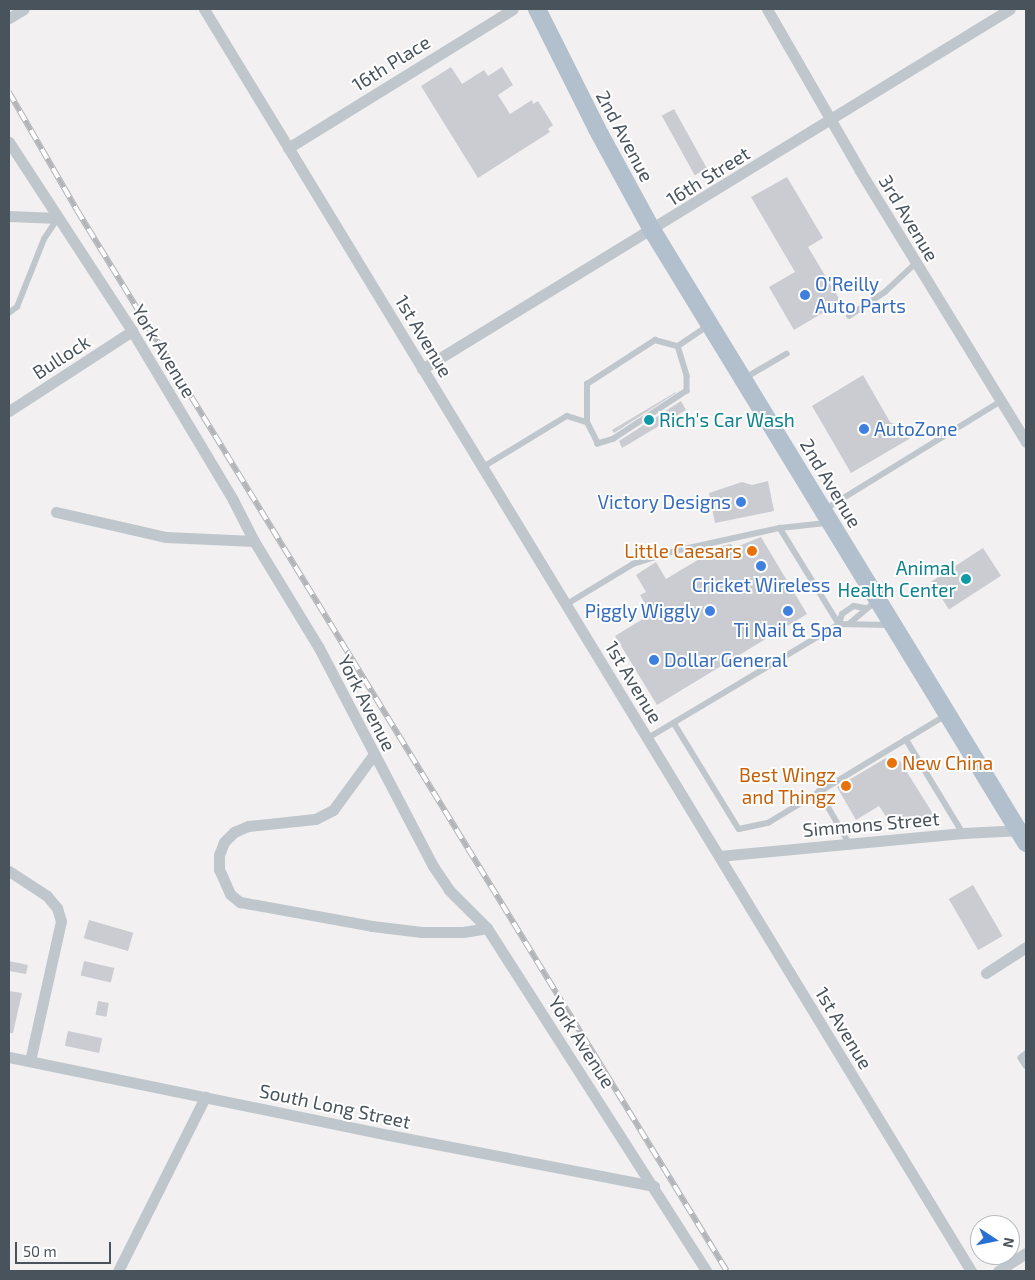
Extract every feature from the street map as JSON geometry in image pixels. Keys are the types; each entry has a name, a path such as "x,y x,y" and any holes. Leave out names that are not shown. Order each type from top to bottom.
{"main road":[{"name":"2nd Avenue","path":"537,9 610,154 652,230 827,517 872,604 892,625 1024,835"}],"street":[{"path":"9,18 24,9"},
{"name":"1st Avenue","path":"204,9 971,1271"},
{"name":"16th Place","path":"288,148 512,9"},
{"name":"3rd Avenue","path":"767,9 916,263 1026,442"},
{"name":"16th Street","path":"422,369 652,230 1010,9"},
{"name":"York Avenue","path":"9,142 132,331 233,500 254,541 319,648 433,866 449,890 487,928 654,1186 706,1271"},
{"path":"9,216 58,218"},
{"name":"Bullock","path":"9,411 132,331"},
{"path":"56,512 166,537 254,541"},
{"path":"374,754 334,810 315,819 248,826 234,832 224,842 219,855 219,868 230,894 240,902 372,926 422,932 463,932 487,928"},
{"name":"Simmons Street","path":"719,856 963,833 1024,835"},
{"path":"9,871 47,896 56,908 61,922 30,1061"},
{"path":"986,972 1026,948"},
{"name":"South Long Street","path":"9,1057 654,1186"},
{"path":"118,1271 205,1096"},
{"path":"998,1271 1026,1253"}],"lane":[{"path":"9,313 17,307 44,239 58,218"},
{"path":"849,316 885,292 916,263"},
{"path":"678,346 687,376 686,391 606,444 598,444 587,422 587,384 655,340 678,346 710,325"},
{"path":"743,380 786,354"},
{"path":"567,604 634,564 675,551 827,517 1001,401"},
{"path":"484,467 567,416 587,422"},
{"path":"780,528 839,624"},
{"path":"839,624 842,614 854,606 872,604"},
{"path":"850,623 861,616 872,604"},
{"path":"648,738 839,624 892,625"},
{"path":"674,723 739,829 768,824 819,791 948,714"},
{"path":"906,739 963,833"},
{"path":"819,791 849,843"},
{"path":"1026,1054 1021,1058 1026,1066"}],"building":[{"path":"451,67 462,84 484,70 488,76 502,67 513,85 498,95 510,114 532,100 533,104 538,101 553,125 548,129 550,132 478,178 421,86"},
{"path":"674,109 707,168 695,175 662,116"},
{"path":"787,177 823,238 808,247 841,302 794,330 769,287 795,272 751,197"},
{"name":"AutoZone","path":"863,375 890,422 916,435 851,473 812,406"},
{"path":"676,392 614,433 612,430"},
{"path":"681,401 686,410 622,448 619,441"},
{"name":"Victory Designs","path":"768,481 774,511 715,523 709,493 742,482 752,485"},
{"name":"Piggly Wiggly","path":"761,537 807,614 657,705 615,636 651,614 640,595 646,592 636,575 656,562 666,579 721,546 731,544 734,548"},
{"name":"Animal Health Center","path":"983,548 1001,576 949,609 931,582"},
{"path":"886,758 900,761 935,817 889,821 879,806 856,820 837,787"},
{"path":"973,885 1002,936 978,950 949,899"},
{"path":"89,920 133,933 128,951 84,938"},
{"path":"9,961 28,965 26,974 9,971"},
{"path":"84,961 114,968 111,983 81,976"},
{"path":"9,991 22,993 13,1033 9,1033"},
{"path":"98,1001 109,1003 106,1017 96,1015"},
{"path":"68,1031 102,1038 99,1053 65,1046"}],"railway":[{"path":"9,92 77,210 727,1271"}],"place":[{"name":"O'Reilly Auto Parts","path":"805,295"},
{"name":"Rich's Car Wash","path":"649,420"},
{"name":"AutoZone","path":"864,429"},
{"name":"Victory Designs","path":"741,502"},
{"name":"Little Caesars","path":"752,551"},
{"name":"Cricket Wireless","path":"761,566"},
{"name":"Animal Health Center","path":"966,579"},
{"name":"Piggly Wiggly","path":"710,611"},
{"name":"Ti Nail & Spa","path":"788,611"},
{"name":"Dollar General","path":"654,660"},
{"name":"New China","path":"892,763"},
{"name":"Best Wingz and Thingz","path":"846,786"}]}
